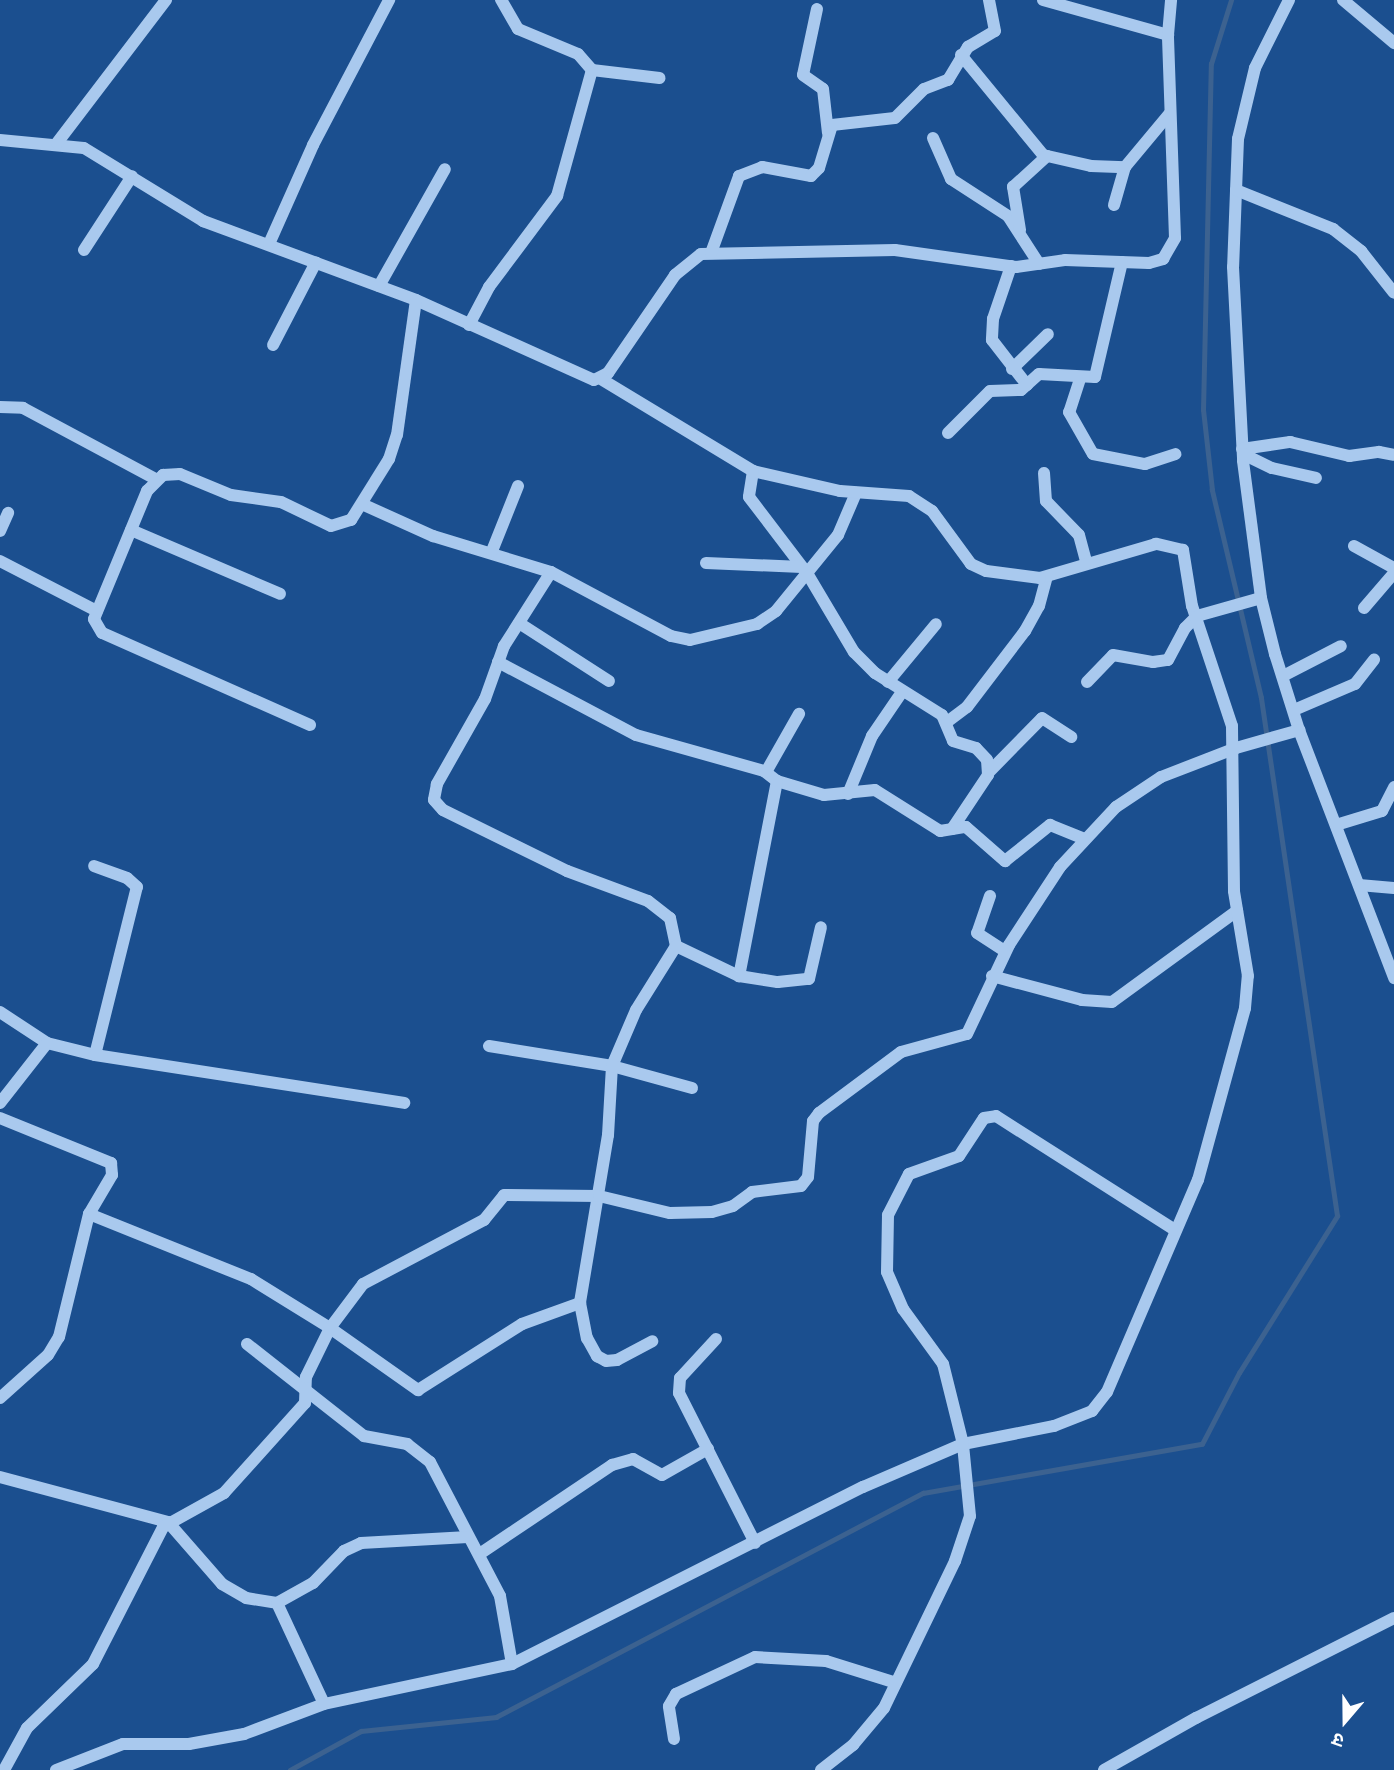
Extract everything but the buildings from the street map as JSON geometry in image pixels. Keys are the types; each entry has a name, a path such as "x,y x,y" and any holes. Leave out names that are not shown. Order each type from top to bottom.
{"street":[{"path":"57,143 166,0"},
{"path":"269,244 313,145 389,0"},
{"path":"501,0 518,29 578,54 592,70 660,78"},
{"path":"711,253 739,176 762,167 811,176 819,168 828,134 835,123 895,118 924,89 948,80 961,55 996,30 989,0"},
{"path":"1043,0 1168,35"},
{"path":"601,379 675,275 695,257 711,253 895,250 1011,266 1065,260 1156,262 1174,246 1168,35 1171,0"},
{"path":"1289,0 1272,27 1246,100 1236,190 1233,267 1243,451 1261,598 1293,710 1295,731 1336,825 1394,978"},
{"path":"1343,0 1394,43"},
{"path":"817,9 803,75 823,89 828,134"},
{"path":"961,55 1034,146 1047,156 1091,166 1125,167"},
{"path":"469,325 489,287 557,196 592,70"},
{"path":"1114,205 1125,167 1170,113"},
{"path":"933,138 951,179 1008,216 1020,230 1039,264"},
{"path":"0,140 57,143 94,153 204,220 416,300 589,379 601,379 753,471 856,493 909,496 932,511 979,568 1004,576 1047,577 1086,562 1156,544 1180,548 1185,555 1197,616 1241,747 1237,911 1247,962 1245,1008 1215,1127 1107,1392 1092,1411 1054,1426 963,1444 863,1486 512,1664 324,1704 244,1734 190,1744 123,1744 56,1770"},
{"path":"1020,230 1013,187 1047,156"},
{"path":"379,286 445,169"},
{"path":"84,250 132,176"},
{"path":"1236,190 1334,229 1361,251 1394,293"},
{"path":"273,345 316,262"},
{"path":"948,433 986,393 1012,392 1027,385 1039,374 1093,380 1097,374 1122,262"},
{"path":"1011,266 991,331 995,348 1027,385"},
{"path":"0,407 23,408 157,480 180,474 231,495 281,502 331,526 347,523 364,505 397,435 416,300"},
{"path":"1012,369 1048,334"},
{"path":"1080,379 1069,412 1093,454 1145,464 1175,454"},
{"path":"1243,451 1290,442 1349,456 1379,452 1394,455"},
{"path":"1243,451 1272,468 1316,478"},
{"path":"753,471 750,497 805,570 854,652 888,682 947,722 953,741 978,749 990,771"},
{"path":"1044,473 1046,501 1079,535 1086,562"},
{"path":"157,480 131,530 97,611 94,625 102,633 310,725"},
{"path":"492,551 518,486"},
{"path":"364,505 433,536 492,551 551,572 671,636 690,640 757,624 776,611 805,570 838,535 856,493"},
{"path":"0,531 8,513"},
{"path":"131,530 281,594"},
{"path":"1354,546 1394,570 1364,608"},
{"path":"0,561 97,611"},
{"path":"706,563 805,570"},
{"path":"551,572 498,662 485,699 438,784 434,800 443,810 567,871 659,907 670,918 676,946 636,1010 612,1066 599,1196 580,1303 587,1338 597,1356 606,1361 617,1360 652,1341"},
{"path":"947,722 967,707 1025,631 1039,606 1047,577"},
{"path":"1087,682 1113,655 1153,662 1168,660 1185,628 1197,616 1261,598"},
{"path":"519,623 609,681"},
{"path":"888,682 936,624"},
{"path":"1283,676 1340,646"},
{"path":"1293,710 1355,684 1374,660"},
{"path":"498,662 636,735 766,772 777,781 824,795 875,790 940,831 967,827 1005,861 1050,825 1084,839"},
{"path":"848,794 872,736 902,692"},
{"path":"766,772 799,714"},
{"path":"952,829 990,771 1042,718 1071,737"},
{"path":"4,1770 27,1728 93,1664 168,1522 224,1493 279,1435 308,1394 306,1377 330,1328 363,1284 484,1220 504,1195 599,1196 670,1213 712,1212 733,1206 752,1192 801,1186 808,1177 813,1121 819,1113 901,1052 967,1034 1005,951 1084,839 1147,784 1241,747 1295,731"},
{"path":"739,976 777,781"},
{"path":"1336,825 1382,811 1394,787"},
{"path":"94,866 127,878 137,887 94,1055"},
{"path":"1359,885 1394,888"},
{"path":"990,896 977,933 1005,951"},
{"path":"992,976 1082,1000 1112,1002 1237,911"},
{"path":"676,946 739,976 778,982 809,979 821,927"},
{"path":"0,1012 47,1043 94,1055 404,1103"},
{"path":"0,1103 47,1043"},
{"path":"489,1046 612,1066 692,1088"},
{"path":"821,1770 853,1745 884,1708 955,1561 970,1516 963,1444 943,1364 903,1309 887,1272 888,1215 909,1174 959,1156 984,1118 996,1116 1175,1230"},
{"path":"0,1118 111,1163 112,1175 89,1214 59,1337 48,1356 0,1398"},
{"path":"89,1214 251,1279 330,1328 418,1390 522,1324 580,1303"},
{"path":"716,1339 678,1385 755,1543"},
{"path":"247,1345 364,1436 407,1444 424,1456 450,1496 468,1537 481,1553 500,1596 512,1664"},
{"path":"481,1553 611,1465 633,1459 662,1475 708,1449"},
{"path":"0,1477 168,1522 222,1584 246,1598 278,1603 313,1583 344,1551 361,1543 468,1537"},
{"path":"278,1603 324,1704"},
{"path":"1104,1770 1196,1718 1394,1618"},
{"path":"674,1739 669,1706 676,1694 755,1657 826,1661 896,1682"}],"waterway":[{"path":"290,1770 361,1731 496,1717 923,1493 1202,1444 1239,1373 1337,1216 1261,698 1212,490 1203,410 1211,64 1231,0"}]}
